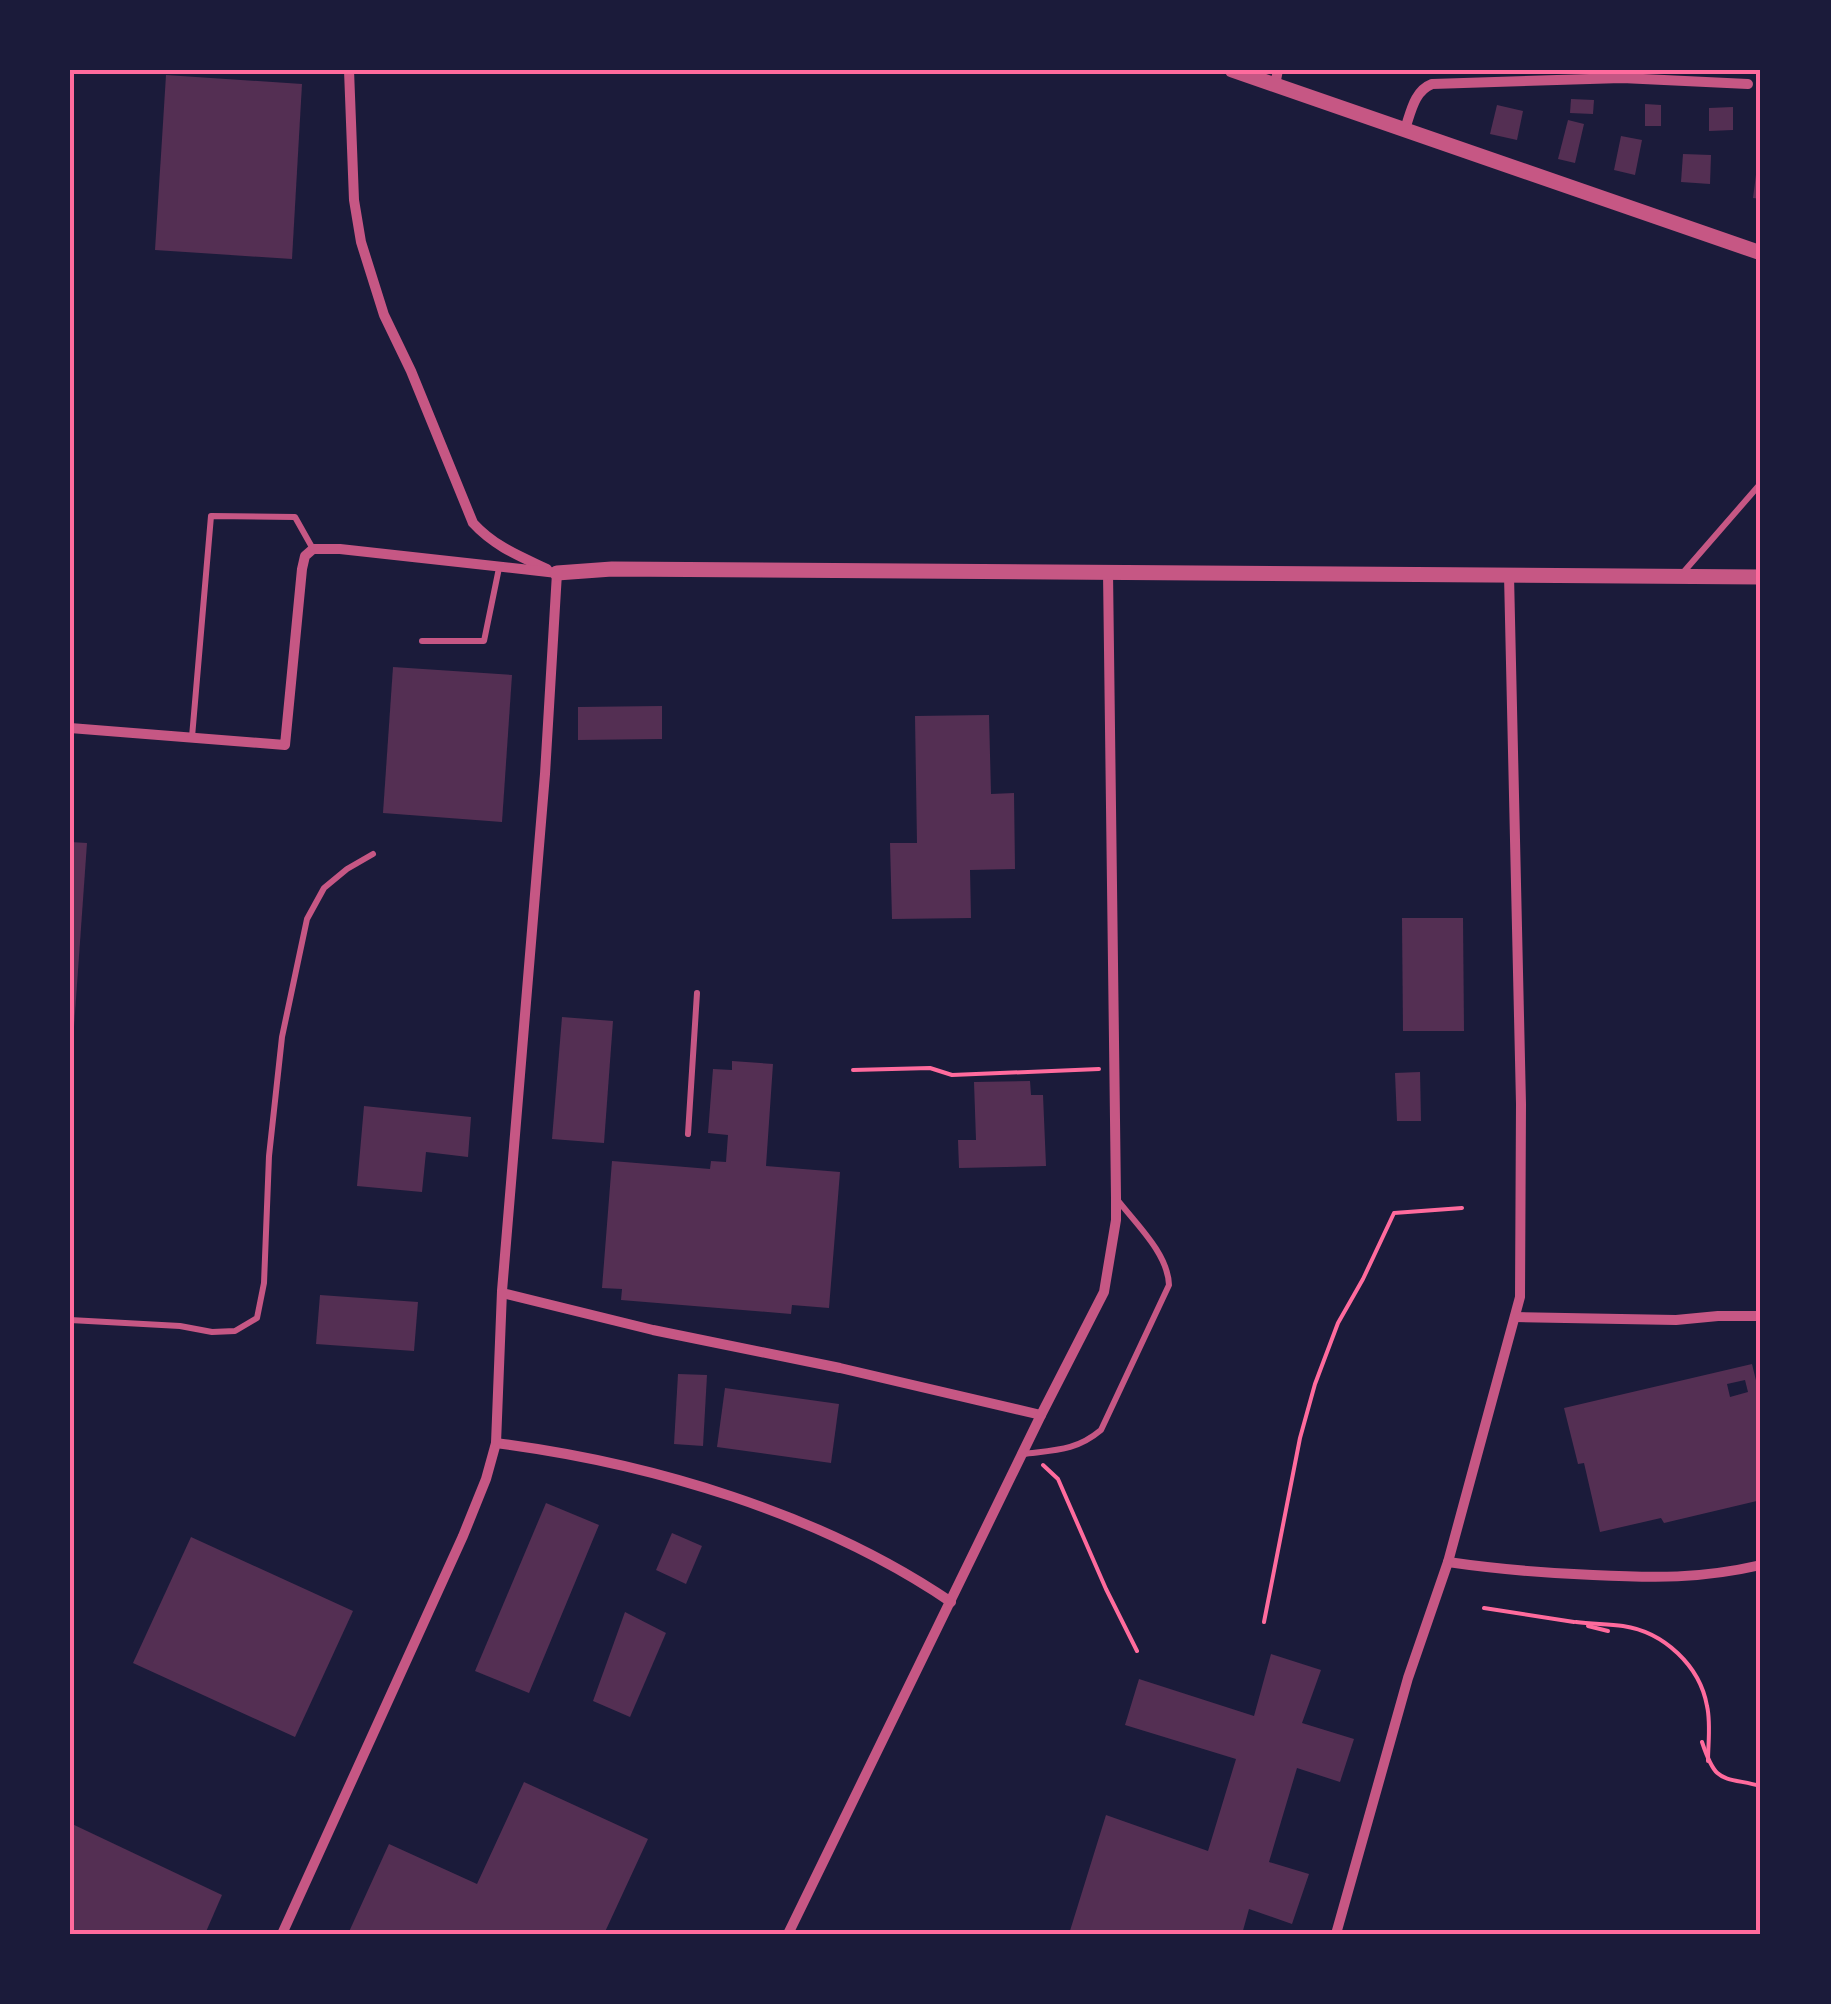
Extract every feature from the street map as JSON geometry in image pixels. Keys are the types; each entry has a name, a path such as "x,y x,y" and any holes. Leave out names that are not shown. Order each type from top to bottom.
{"street":[{"path":"348,70 354,200 361,242 384,314 412,371 473,523 506,550 557,573"},
{"path":"1232,70 1276,78 1405,129 1761,254"},
{"path":"1405,129 1418,94 1432,84 1622,78 1748,84"},
{"path":"70,728 285,745 302,569 304,556 313,549 557,573 612,569 1761,576"},
{"path":"788,1934 1104,1292 1116,1220 1108,572"},
{"path":"282,1934 463,1536 496,1443 502,1293 545,774 557,573"},
{"path":"1336,1934 1408,1678 1448,1562 1521,1288 1521,1104 1509,575"},
{"path":"502,1293 1041,1415"},
{"path":"1515,1317 1676,1320 1761,1316"},
{"path":"496,1443 559,1451 729,1496 841,1541 924,1583 951,1602"},
{"path":"1448,1562 1510,1571 1670,1578 1761,1565"}],"lane":[{"path":"1680,576 1761,483"},
{"path":"192,738 212,516 295,517 313,549"},
{"path":"422,641 484,641 499,568"},
{"path":"70,1320 180,1326 212,1332 235,1331 257,1318 264,1283 269,1156 282,1036 308,919 324,888 372,854"},
{"path":"688,1134 698,993"},
{"path":"1022,1454 1072,1448 1101,1430 1168,1285 1168,1272 1159,1254 1116,1198"}],"path":[{"path":"854,1070 930,1068 952,1076 1114,1068"},
{"path":"1264,1622 1300,1438 1338,1322 1394,1213 1462,1208"},
{"path":"1022,1454 1042,1464 1058,1479 1137,1652"},
{"path":"1484,1608 1626,1626 1656,1637 1682,1656 1697,1678 1708,1707 1708,1761"},
{"path":"1576,1622 1608,1631"},
{"path":"1702,1742 1712,1771 1761,1786"}],"building":[{"path":"166,75 302,84 292,259 155,250"},
{"path":"1571,99 1594,100 1593,114 1570,113"},
{"path":"1645,104 1661,105 1661,126 1645,126"},
{"path":"1497,105 1523,111 1517,140 1490,134"},
{"path":"1733,107 1733,130 1709,131 1709,108"},
{"path":"1568,120 1584,124 1575,163 1558,159"},
{"path":"1621,136 1642,140 1635,175 1614,170"},
{"path":"1683,154 1711,155 1710,184 1681,182"},
{"path":"1757,167 1761,168 1761,199 1753,198"},
{"path":"393,667 512,675 502,822 383,813"},
{"path":"662,706 662,739 578,740 578,707"},
{"path":"989,715 991,794 1014,793 1015,869 970,870 971,918 892,919 890,843 917,843 915,716"},
{"path":"70,842 87,843 73,1041 70,1041"},
{"path":"1402,918 1463,918 1464,1031 1403,1031"},
{"path":"562,1017 613,1021 604,1143 552,1139"},
{"path":"732,1061 773,1064 766,1166 840,1172 829,1308 792,1305 791,1314 621,1300 622,1289 602,1288 612,1161 710,1169 711,1161 726,1162 728,1135 708,1133 713,1069 732,1070"},
{"path":"1420,1072 1421,1121 1397,1121 1395,1073"},
{"path":"1030,1081 1031,1095 1043,1095 1046,1166 959,1168 958,1140 976,1140 974,1082"},
{"path":"364,1106 471,1117 468,1157 426,1152 422,1192 357,1186"},
{"path":"320,1295 418,1302 414,1351 316,1344"},
{"path":"1752,1364 1761,1401 1761,1500 1664,1523 1661,1518 1600,1532 1584,1463 1578,1464 1564,1408","holes":["1745,1380 1748,1392 1730,1397 1727,1384"]},
{"path":"678,1374 707,1375 703,1446 674,1444"},
{"path":"725,1388 839,1404 831,1463 717,1447"},
{"path":"546,1503 599,1525 529,1693 475,1671"},
{"path":"672,1533 702,1546 686,1584 656,1570"},
{"path":"191,1537 353,1611 295,1737 133,1663"},
{"path":"625,1612 666,1633 630,1717 593,1701"},
{"path":"1271,1654 1321,1670 1302,1723 1354,1739 1340,1782 1297,1768 1269,1862 1309,1874 1292,1924 1249,1909 1242,1934 1069,1934 1106,1815 1208,1851 1236,1759 1125,1725 1139,1679 1254,1716"},
{"path":"524,1782 648,1839 604,1934 348,1934 389,1844 477,1884"},
{"path":"70,1823 222,1895 205,1934 70,1934"}]}
